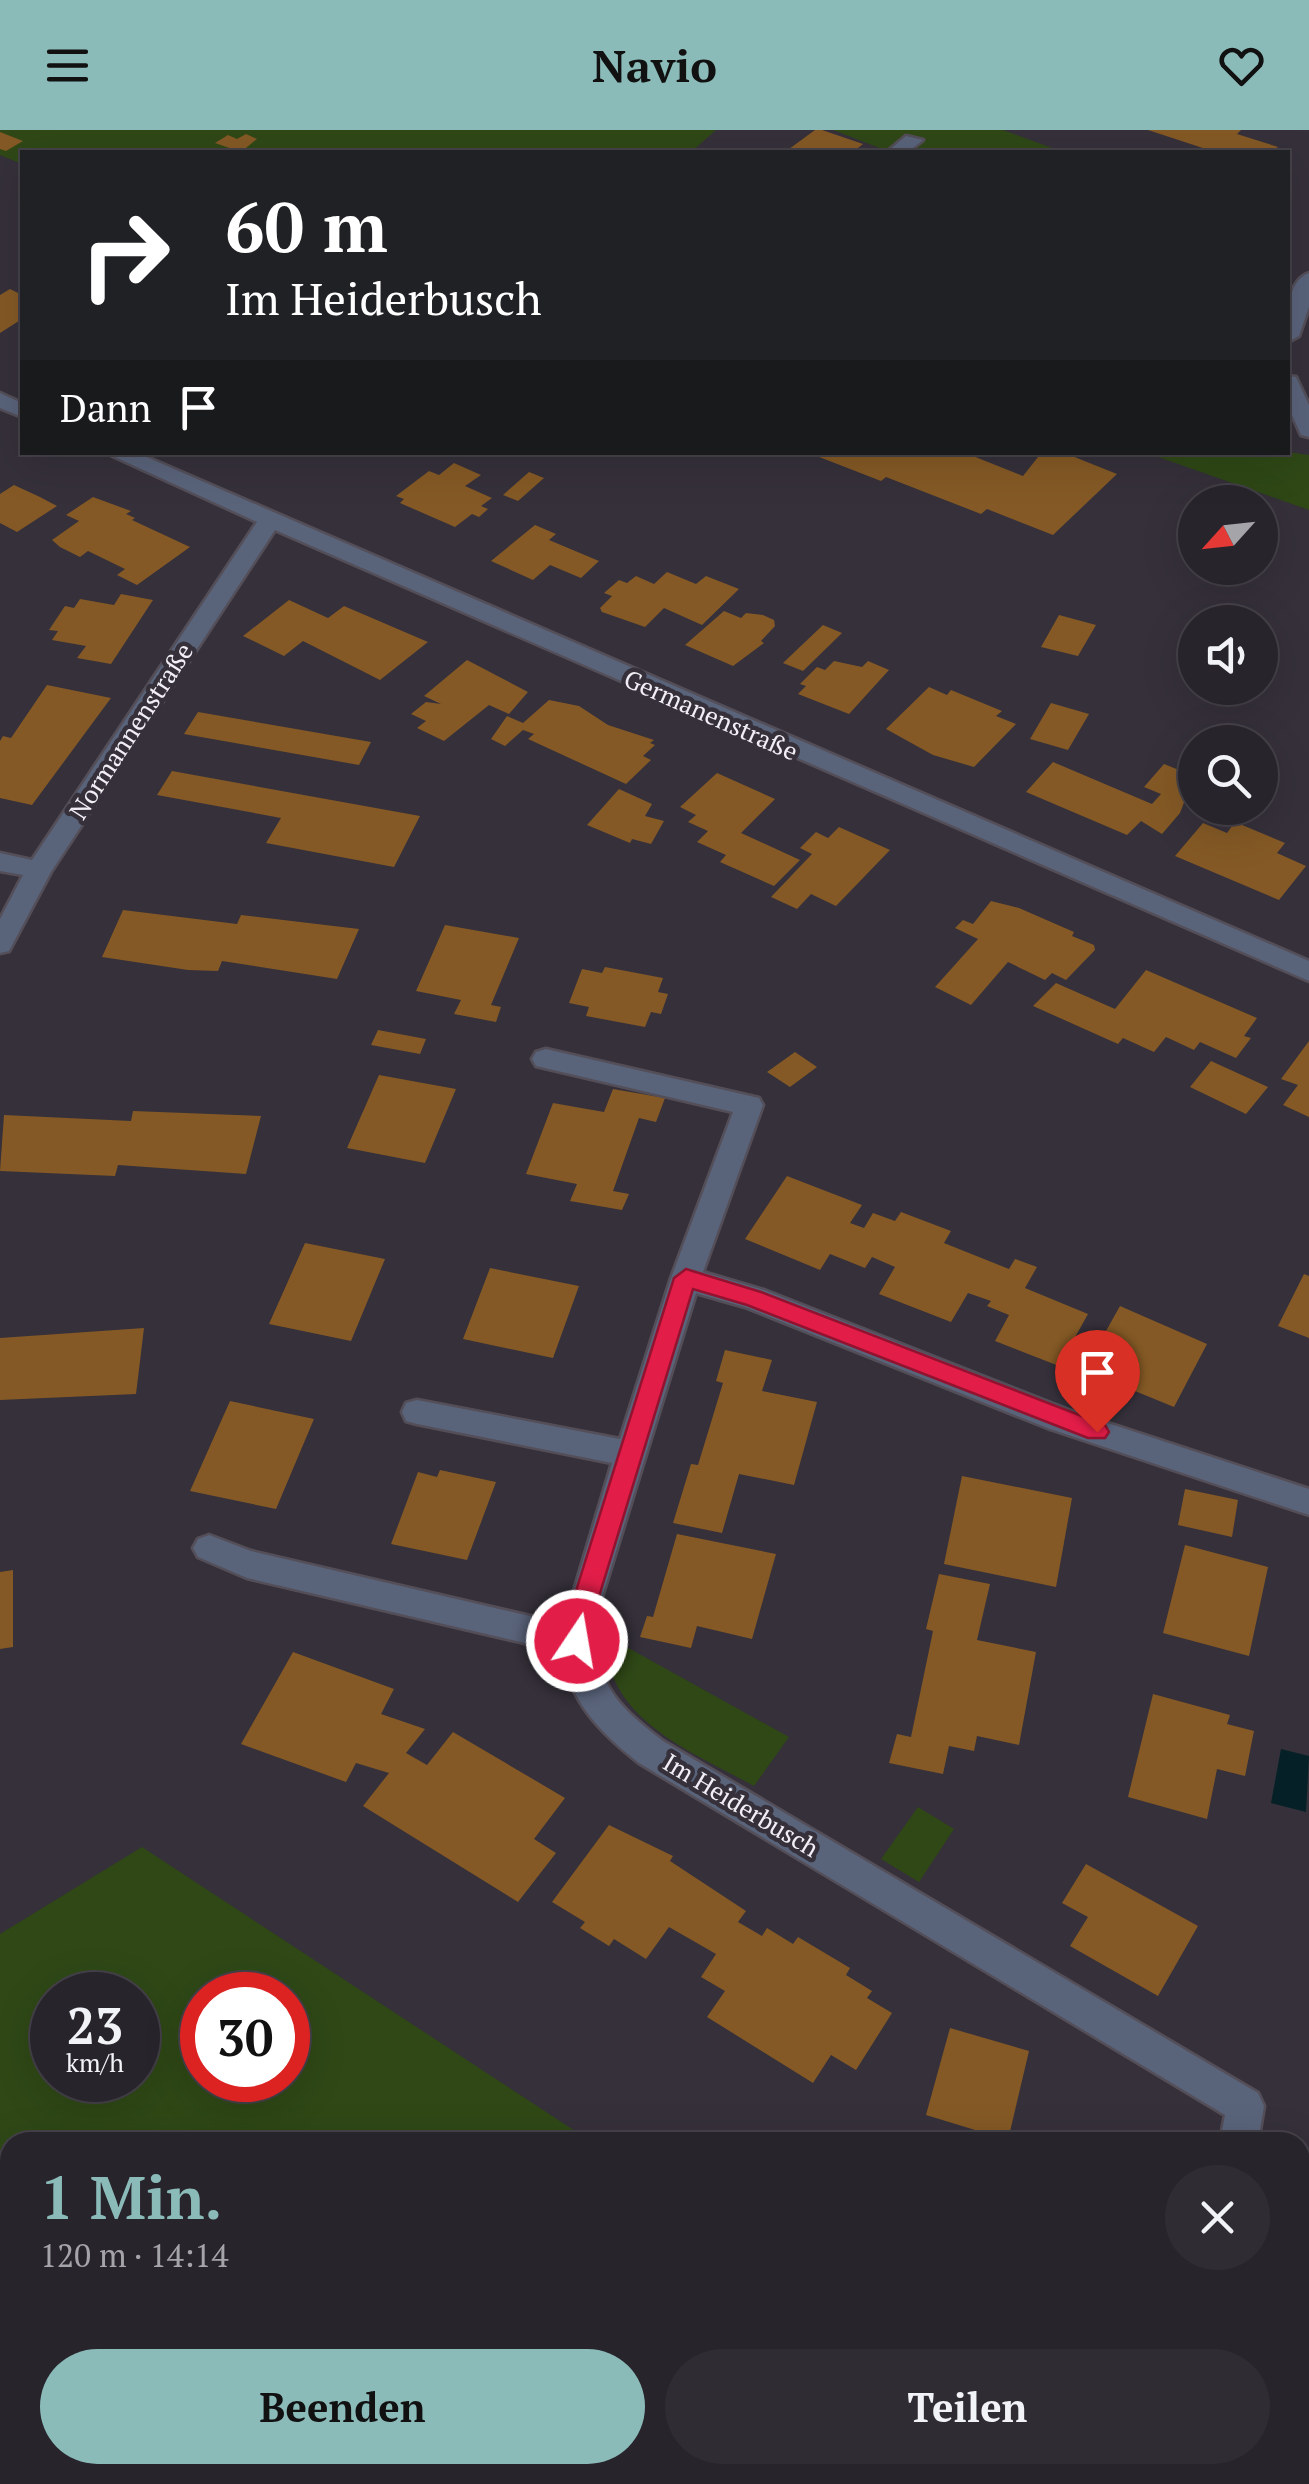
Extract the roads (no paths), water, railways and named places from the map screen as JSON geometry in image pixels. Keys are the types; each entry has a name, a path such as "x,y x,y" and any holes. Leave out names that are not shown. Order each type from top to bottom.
{"street":[{"path":"1290,330 1309,278"},
{"path":"1290,387 1309,432"},
{"name":"Germanenstraße","path":"123,455 1309,972"},
{"name":"Normannenstraße","path":"0,944 39,870 269,522"},
{"path":"0,862 39,870"},
{"name":"Im Heiderbusch","path":"546,1059 749,1105 686,1278 581,1613 577,1641 590,1697 617,1727 650,1752 1245,2106 1241,2132"},
{"path":"686,1278 753,1298 1061,1420 1309,1502"},
{"path":"417,1412 629,1454"},
{"path":"209,1548 246,1564 577,1641"}],"water":[{"path":"1281,1749 1309,1756 1306,1812 1271,1803"}]}
